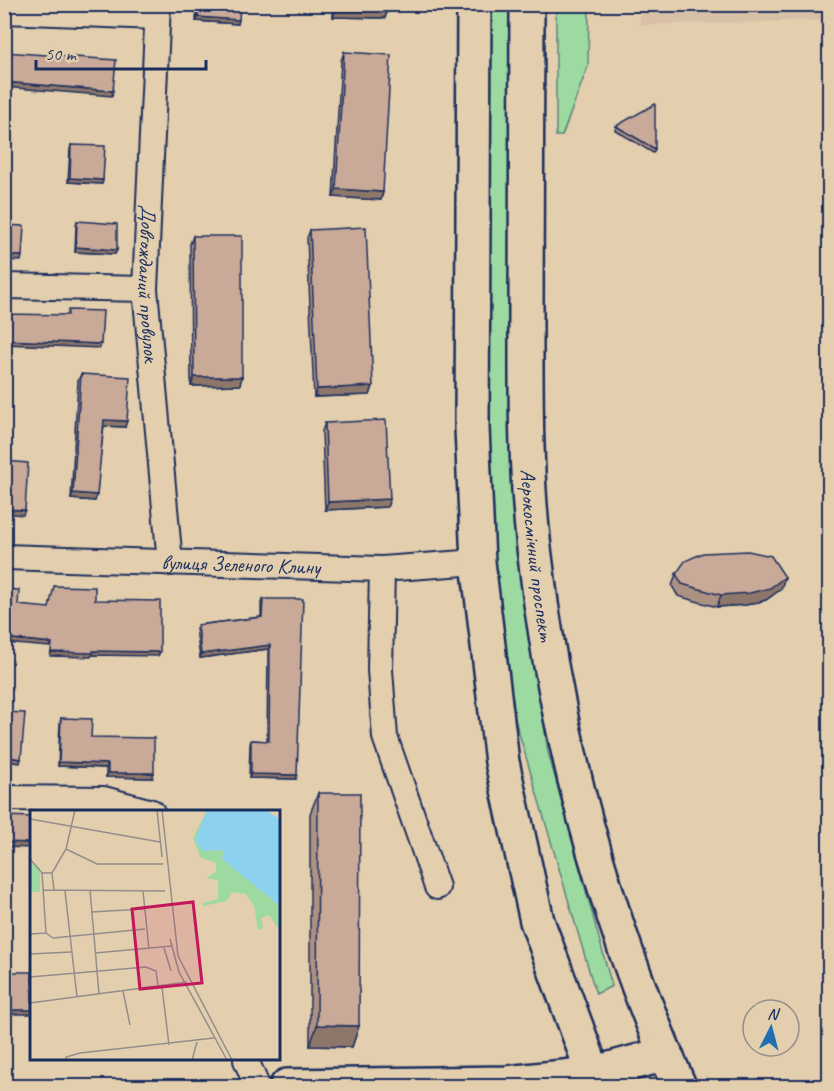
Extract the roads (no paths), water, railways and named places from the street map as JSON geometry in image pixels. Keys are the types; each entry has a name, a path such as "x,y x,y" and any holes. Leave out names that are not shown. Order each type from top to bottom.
{"main road":[{"path":"474,4 472,428 478,562 502,762 535,909 595,1080"},
{"name":"Аерокосмічний проспект","path":"527,4 526,395 533,546 555,700 582,813 604,890 679,1086"},
{"path":"287,1086 595,1080 665,1054"}],"street":[{"path":"4,11 158,11"},
{"name":"Довгожданий провулок","path":"158,11 145,289 170,563"},
{"path":"4,286 145,289"},
{"name":"вулиця Зеленого Клину","path":"4,557 382,569 478,562"},
{"path":"382,569 380,670 385,737 437,887"},
{"path":"4,798 104,799 145,810"},
{"path":"247,1061 257,1086"}]}
